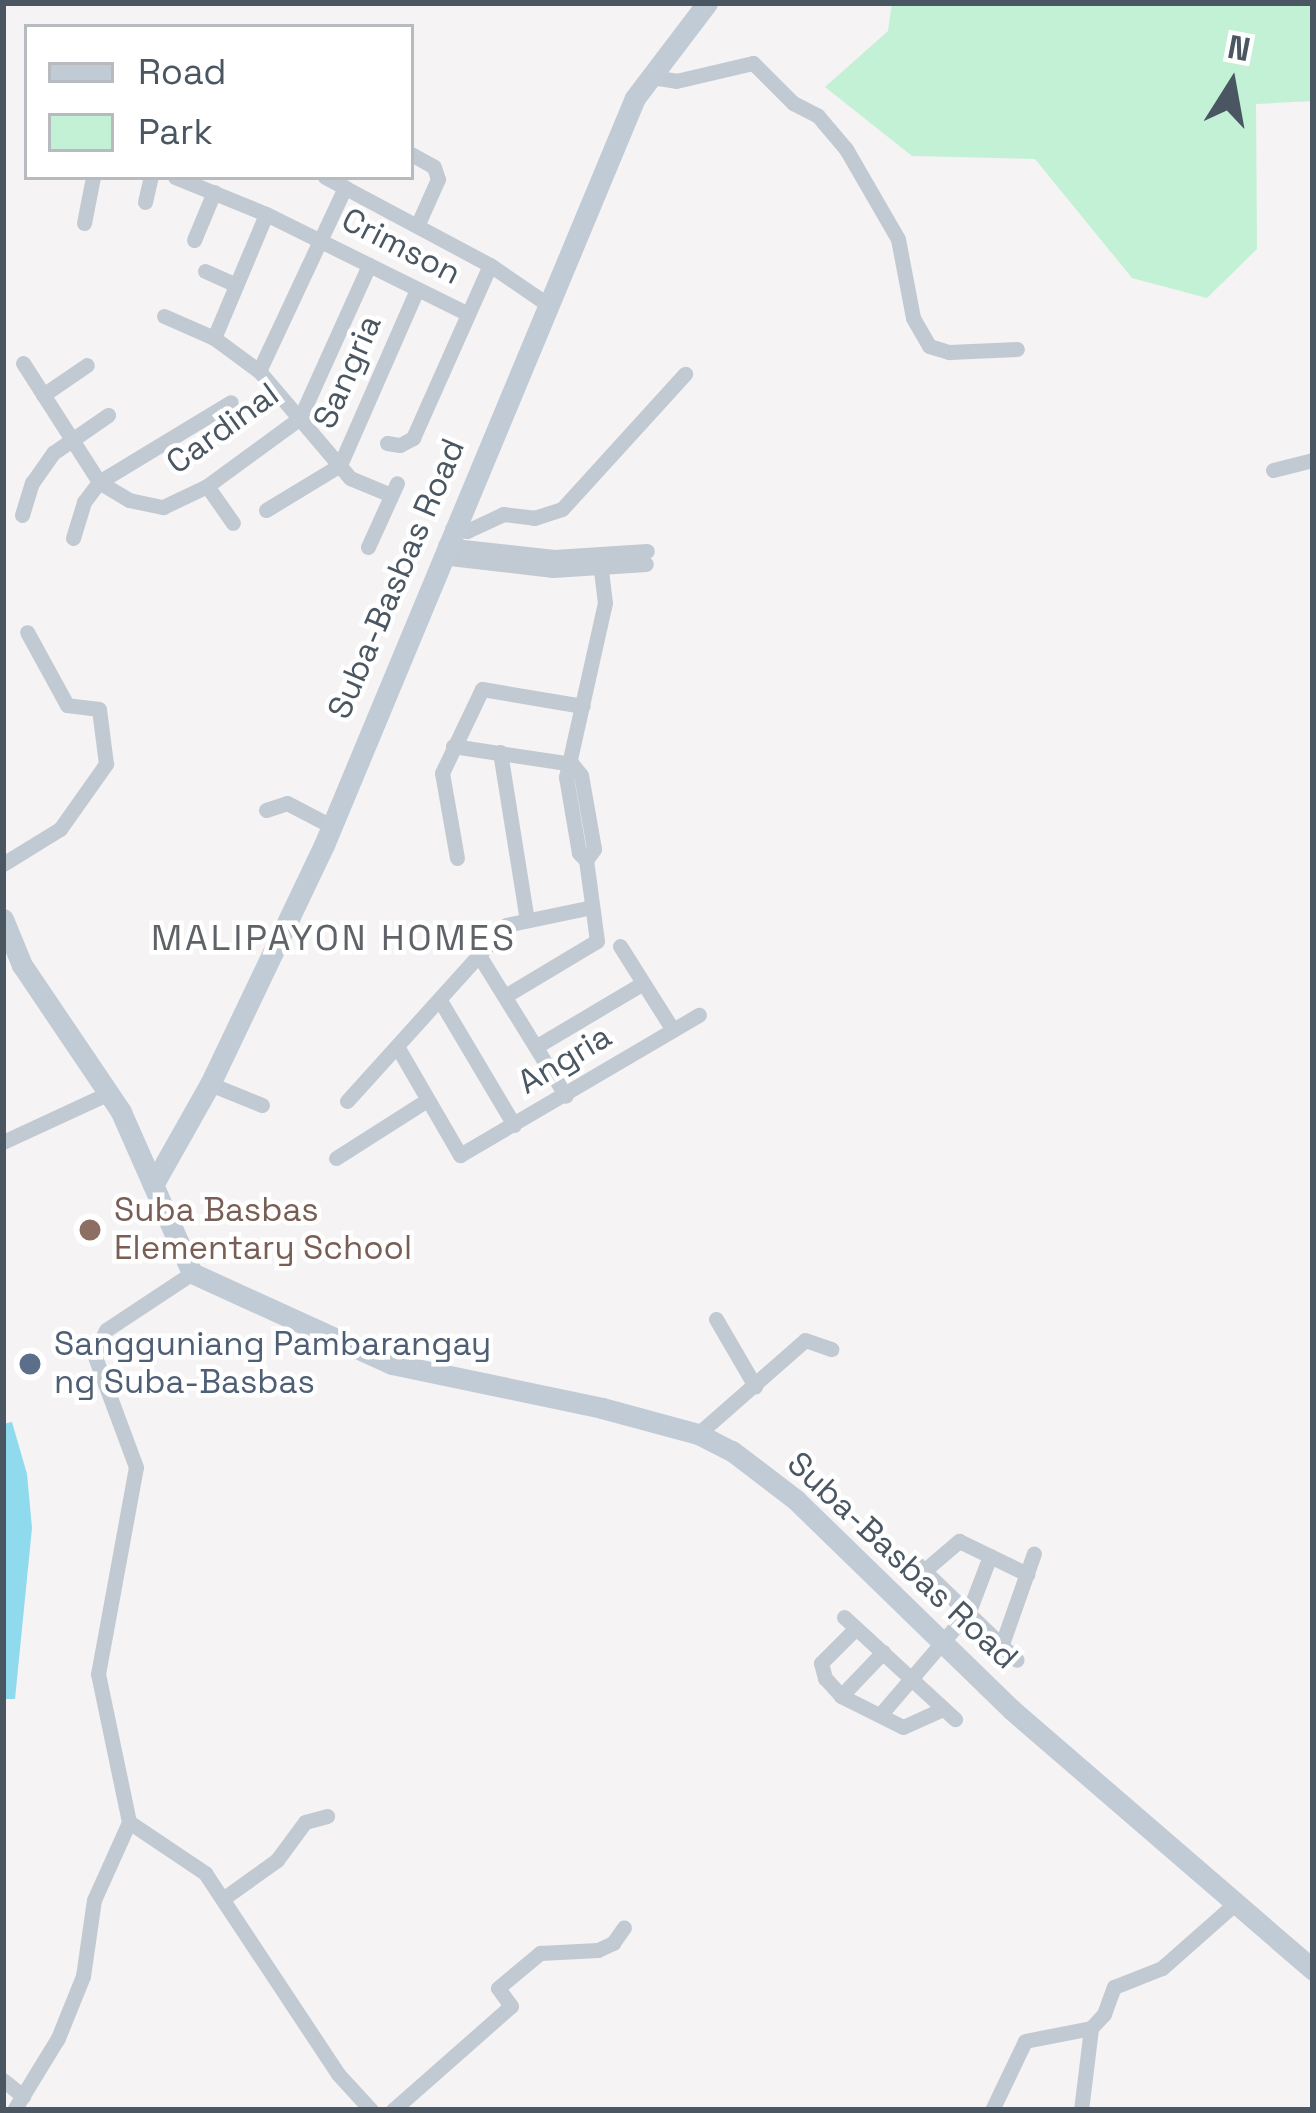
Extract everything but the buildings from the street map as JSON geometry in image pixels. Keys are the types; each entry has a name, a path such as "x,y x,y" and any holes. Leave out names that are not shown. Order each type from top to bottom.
{"street":[{"name":"Suba-Basbas Road","path":"153,1185 210,1084 331,826 635,98 706,3"},
{"path":"652,76 676,81 753,62 793,103 818,116 846,149 898,239 913,318 929,346 950,352 1017,349"},
{"path":"414,156 434,167 438,179 418,224"},
{"path":"84,223 92,180"},
{"path":"145,202 150,180"},
{"name":"Crimson","path":"184,180 266,214 468,314"},
{"path":"332,180 550,299"},
{"path":"259,371 345,187"},
{"path":"194,240 214,192"},
{"path":"214,338 266,214"},
{"name":"Cardinal","path":"99,482 129,500 164,507 207,486 300,418 369,265"},
{"path":"387,443 400,446 412,438 490,265"},
{"path":"205,271 236,285"},
{"name":"Sangria","path":"266,510 340,465 417,290"},
{"path":"164,316 214,338 259,371 350,478 394,489 368,548"},
{"path":"23,363 99,482"},
{"path":"43,395 87,365"},
{"path":"446,544 503,514 533,518 562,509 686,374"},
{"path":"74,538 84,502 99,482 231,402"},
{"path":"22,515 42,466 68,440 108,415"},
{"path":"1273,470 1313,460"},
{"path":"207,486 233,523"},
{"path":"446,544 499,568 600,568 647,558"},
{"path":"505,996 596,941 586,860 579,853 566,777 599,610 594,602 600,568"},
{"path":"3,865 60,829 106,764 99,710 67,705 27,632"},
{"path":"457,858 442,773 482,689 583,706"},
{"path":"453,746 572,764"},
{"path":"500,752 526,920"},
{"path":"266,810 287,803 331,826"},
{"path":"347,1101 506,925 592,907"},
{"path":"3,919 22,965 110,1093 192,1274 106,1330 94,1354 136,1467 98,1674 129,1822 94,1900 83,1976 58,2038 18,2103 3,2080"},
{"path":"620,946 673,1030"},
{"path":"480,957 566,1096"},
{"path":"537,1046 643,983"},
{"path":"441,1002 514,1125"},
{"name":"Angria","path":"427,1100 460,1155 699,1015"},
{"path":"336,1158 427,1100 398,1048"},
{"path":"210,1084 262,1105"},
{"path":"3,1142 110,1093"},
{"name":"Suba-Basbas Road","path":"192,1274 392,1364 698,1434 731,1451 796,1500 942,1645 1313,1970"},
{"path":"716,1319 754,1386"},
{"path":"698,1434 806,1340 831,1349"},
{"path":"1017,1660 920,1566 959,1541 1028,1574"},
{"path":"1002,1644 1034,1553"},
{"path":"880,1715 969,1611 989,1556"},
{"path":"849,1623 883,1652 949,1714 903,1727 841,1696 821,1663 849,1623"},
{"path":"841,1696 883,1652"},
{"path":"224,1898 277,1860 304,1822 327,1816"},
{"path":"129,1822 205,1873 338,2074 371,2110"},
{"path":"992,2110 1025,2041 1091,2028 1104,2014 1114,1987 1162,1967 1238,1901"},
{"path":"393,2110 512,2006 498,1988 539,1953 598,1950 613,1943 624,1927"},
{"path":"1082,2110 1091,2028"}],"green space":[{"path":"892,3 1313,3 1313,101 1256,104 1257,249 1207,298 1132,278 1035,159 912,156 825,87 888,31"}],"water":[{"path":"12,1422 27,1474 32,1528 15,1699 3,1699 3,1424"}],"place":[{"name":"Suba Basbas Elementary School","path":"90,1230"},
{"name":"Sangguniang Pambarangay ng Suba-Basbas","path":"30,1364"}],"district":[{"name":"MALIPAYON HOMES","path":"334,939"}]}
